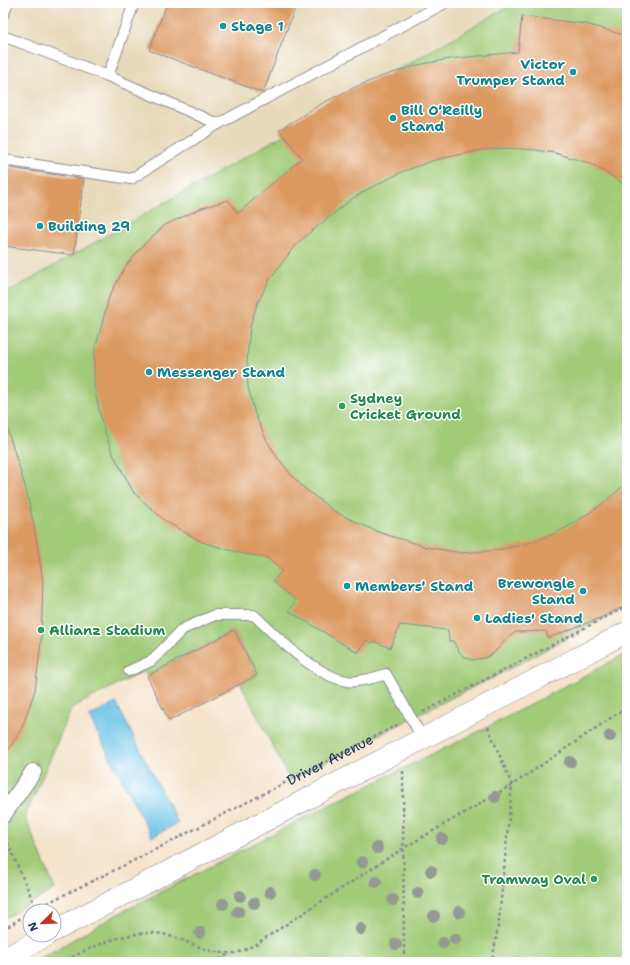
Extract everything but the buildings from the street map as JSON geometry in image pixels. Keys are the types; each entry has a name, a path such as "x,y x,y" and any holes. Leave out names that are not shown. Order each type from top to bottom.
{"street":[{"name":"Driver Avenue","path":"62,927 627,632"},
{"path":"3,815 33,772"},
{"path":"3,960 33,943"}],"lane":[{"path":"3,15 8,3"},
{"path":"108,76 134,3"},
{"path":"3,160 131,179 218,124 444,3"},
{"path":"3,36 108,76 218,124"},
{"path":"129,671 151,661 183,630 215,615 254,615 319,671 347,682 378,677 386,674 423,738"}],"path":[{"path":"422,713 627,606"},
{"path":"61,962 115,939 136,934 155,933 170,936 222,954 240,952 256,944 402,849 512,785 627,707"},
{"path":"481,708 512,785 498,921 492,962"},
{"name":"Driver Avenue","path":"46,903 131,862 400,724"},
{"path":"403,749 402,849 404,962"},
{"path":"3,832 34,903"},
{"name":"Driver Avenue","path":"3,930 22,917"},
{"path":"214,962 231,953"}],"shaded area":[{"path":"3,3 520,3 504,9 3,295"}],"green space":[{"name":"Sydney Cricket Ground","path":"520,3 627,3 627,606 492,678 290,780 241,684 257,675 234,630 147,676 144,671 77,705 71,710 25,817 55,889 31,903 22,903 22,908 3,919 3,295 504,9"},
{"path":"627,653 627,962 34,962 116,915 329,805 488,727"}],"water":[{"path":"116,703 178,823 152,837 89,717"}],"place":[{"name":"Stage 1","path":"223,26"},
{"name":"Victor Trumper Stand","path":"573,72"},
{"name":"Bill O'Reilly Stand","path":"393,118"},
{"name":"Building 29","path":"40,226"},
{"name":"Messenger Stand","path":"149,372"},
{"name":"Sydney Cricket Ground","path":"342,406"},
{"name":"Members' Stand","path":"347,586"},
{"name":"Brewongle Stand","path":"583,591"},
{"name":"Ladies' Stand","path":"477,618"},
{"name":"Allianz Stadium","path":"41,630"},
{"name":"Tramway Oval","path":"594,879"}]}
